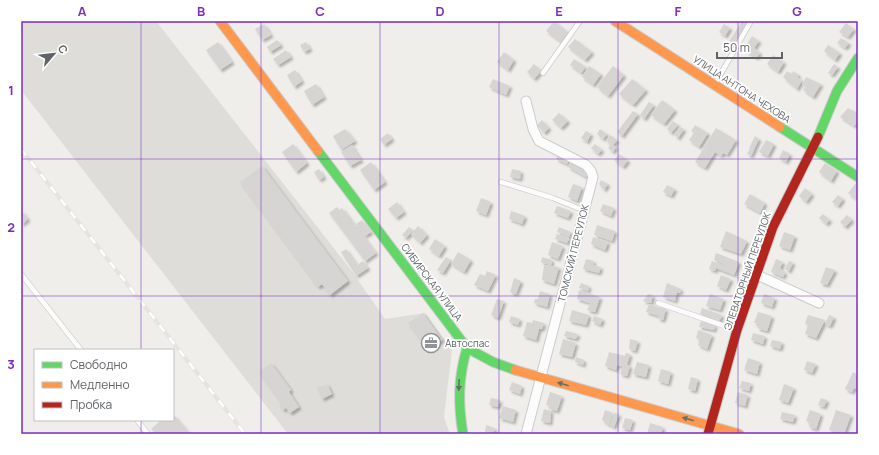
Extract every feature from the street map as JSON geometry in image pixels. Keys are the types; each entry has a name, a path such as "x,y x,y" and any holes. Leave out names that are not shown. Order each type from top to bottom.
{"street":[{"name":"СИБИРСКАЯ УЛИЦА","path":"220,21 467,348 479,356 541,378 709,430 739,434"},
{"name":"УЛИЦА АНТОНА ЧЕХОВА","path":"615,21 858,177"},
{"name":"ЭЛЕВАТОРНЫЙ ПЕРЕУЛОК","path":"709,430 737,330 755,274 776,219 825,123 837,91 858,58"},
{"name":"ТОМСКИЙ ПЕРЕУЛОК","path":"526,101 533,129 539,141 586,165 591,171 593,177 526,434"},
{"path":"755,274 819,304"},
{"path":"463,434 458,403 459,374 467,348"}],"lane":[{"path":"543,73 580,21"},
{"path":"715,85 751,21"},
{"path":"501,182 553,198 585,211"},
{"path":"21,274 80,349"},
{"path":"658,303 737,330"},
{"path":"138,421 148,434"}],"shaded area":[{"path":"21,21 156,21 351,270 385,319 425,313 452,350 444,417 450,434 288,434 21,90"}],"building":[{"path":"554,21 568,32 561,42 546,31"},
{"path":"742,21 748,21 733,46 728,43"},
{"path":"846,23 854,29 848,37 839,32"},
{"path":"264,24 271,35 262,40 255,29"},
{"path":"724,24 730,28 725,36 719,32"},
{"path":"752,36 759,41 754,48 760,53 756,58 746,51 747,48 745,47"},
{"path":"841,38 849,43 845,48 837,43"},
{"path":"575,39 592,52 585,60 568,47"},
{"path":"277,40 281,45 270,52 267,47"},
{"path":"218,42 232,62 220,70 206,50"},
{"path":"306,42 310,49 304,52 300,45"},
{"path":"828,45 840,53 835,60 824,51"},
{"path":"286,50 291,57 278,65 273,59"},
{"path":"504,52 514,60 508,70 497,62"},
{"path":"773,55 784,62 778,72 767,64"},
{"path":"574,59 586,67 581,73 570,65"},
{"path":"534,64 541,71 534,79 527,72"},
{"path":"834,64 838,67 832,75 828,73"},
{"path":"589,66 601,74 593,85 582,77"},
{"path":"613,66 624,75 608,96 597,87"},
{"path":"295,70 302,81 294,87 287,75"},
{"path":"787,71 792,74 793,71 799,75 797,77 802,80 797,89 783,77"},
{"path":"806,77 821,84 813,97 803,90 805,87 802,84"},
{"path":"493,79 510,86 506,95 489,87"},
{"path":"632,79 646,90 633,105 619,94"},
{"path":"316,84 324,97 312,105 304,91"},
{"path":"662,100 675,110 664,124 651,115"},
{"path":"649,102 654,105 644,119 640,115"},
{"path":"848,108 858,113 858,121 854,126 840,117"},
{"path":"633,111 638,114 622,136 617,132"},
{"path":"559,113 568,121 561,128 552,120"},
{"path":"542,120 549,128 544,133 537,125"},
{"path":"673,121 678,125 671,133 667,129"},
{"path":"695,125 708,133 699,147 689,140 694,133 691,131"},
{"path":"680,127 684,129 678,138 674,135"},
{"path":"716,128 736,140 727,155 723,153 721,156 715,152 705,168 695,162"},
{"path":"345,129 355,141 341,150 333,136"},
{"path":"600,129 607,134 603,139 597,134"},
{"path":"586,131 591,134 587,142 581,138"},
{"path":"388,133 392,139 384,145 380,139"},
{"path":"610,135 617,140 613,145 616,147 613,152 608,148 611,144 606,141"},
{"path":"755,136 759,139 751,156 747,154"},
{"path":"766,140 774,144 768,156 759,152"},
{"path":"293,144 307,163 296,172 282,152"},
{"path":"595,144 602,150 598,154 591,148"},
{"path":"352,145 361,160 350,166 341,152"},
{"path":"783,150 790,154 786,162 779,158"},
{"path":"558,154 569,159 567,164 556,159"},
{"path":"619,154 628,160 623,167 614,160"},
{"path":"571,161 589,172 586,177 568,167"},
{"path":"371,162 385,182 374,190 360,170"},
{"path":"825,163 837,171 831,181 819,172"},
{"path":"262,166 348,281 330,295 322,284 318,287 240,182"},
{"path":"319,169 324,177 319,180 314,172"},
{"path":"512,169 521,171 520,179 510,177"},
{"path":"601,180 608,184 604,190 599,184"},
{"path":"856,183 858,184 858,201 848,193"},
{"path":"573,184 582,187 577,201 568,197"},
{"path":"667,185 675,189 671,196 663,192"},
{"path":"805,188 812,194 806,202 799,196"},
{"path":"750,194 765,203 760,213 744,204"},
{"path":"838,195 843,199 838,206 832,202"},
{"path":"481,198 491,202 486,215 476,211"},
{"path":"397,202 404,212 396,218 388,209"},
{"path":"603,204 614,208 611,216 600,211"},
{"path":"557,206 571,211 568,218 554,213"},
{"path":"337,207 339,210 342,208 376,253 365,261 329,213"},
{"path":"21,210 28,219 21,225"},
{"path":"511,211 525,216 522,224 509,219"},
{"path":"823,214 830,220 826,224 819,218"},
{"path":"847,215 852,220 845,227 840,222"},
{"path":"362,220 371,232 365,236 356,224"},
{"path":"597,225 615,231 612,241 594,235"},
{"path":"418,226 427,235 420,243 411,234"},
{"path":"409,227 413,230 406,238 402,235"},
{"path":"559,227 571,232 569,237 557,232"},
{"path":"726,231 747,241 741,254 720,247"},
{"path":"784,232 795,236 790,250 779,246"},
{"path":"557,234 569,238 567,243 555,239"},
{"path":"593,237 608,242 605,250 591,244"},
{"path":"435,239 445,246 439,256 429,249"},
{"path":"552,242 563,246 558,259 548,255"},
{"path":"346,249 357,265 363,261 368,268 356,276 341,252"},
{"path":"458,252 471,260 464,272 451,264"},
{"path":"716,253 739,262 734,275 716,268 715,271 709,269 712,261 726,266 714,260"},
{"path":"446,257 451,260 443,273 437,270"},
{"path":"542,257 552,260 551,265 541,262"},
{"path":"586,259 594,261 593,265 601,267 599,273 583,269"},
{"path":"776,259 783,262 780,268 785,273 783,277 771,272"},
{"path":"789,261 793,262 789,271 785,269"},
{"path":"544,265 559,267 554,284 542,280"},
{"path":"826,267 835,270 827,285 820,283"},
{"path":"487,271 496,275 488,291 474,285 480,274 485,276"},
{"path":"721,275 731,279 726,290 717,286"},
{"path":"514,278 521,281 516,294 510,292"},
{"path":"581,283 589,286 588,291 579,288"},
{"path":"667,283 681,289 680,293 677,292 675,301 663,297"},
{"path":"579,290 600,297 595,312 587,310 590,303 577,299"},
{"path":"540,291 550,294 547,307 534,303 535,299 538,299"},
{"path":"648,294 653,295 651,303 643,301"},
{"path":"710,294 724,299 720,310 706,306"},
{"path":"764,294 775,298 772,307 761,303"},
{"path":"497,299 504,301 498,318 491,315"},
{"path":"649,304 666,309 663,320 658,319 659,316 646,312"},
{"path":"702,308 722,315 719,322 700,314"},
{"path":"572,310 589,315 586,325 569,321"},
{"path":"758,312 772,316 767,331 757,328 759,324 754,323"},
{"path":"423,313 442,340 428,350 408,323"},
{"path":"808,315 825,320 816,338 805,334 808,325 805,324"},
{"path":"829,315 834,317 830,326 825,324"},
{"path":"511,316 520,319 518,325 509,322"},
{"path":"594,316 603,319 600,325 592,321"},
{"path":"533,320 544,323 542,329 539,329 536,340 523,336 527,322 532,323"},
{"path":"701,321 715,325 714,330 699,327"},
{"path":"698,330 712,335 707,349 698,345 700,339 696,338"},
{"path":"566,331 578,334 576,339 564,336"},
{"path":"753,333 765,336 763,344 751,340"},
{"path":"563,339 576,343 572,357 559,354"},
{"path":"630,339 638,341 635,351 629,349"},
{"path":"772,340 782,342 780,349 770,346"},
{"path":"609,352 625,356 626,353 630,354 627,365 630,366 627,376 620,374 623,367 617,365 616,370 605,366"},
{"path":"576,357 584,360 583,365 575,362"},
{"path":"748,358 760,362 757,374 744,370"},
{"path":"807,361 816,364 812,373 804,370"},
{"path":"637,362 649,365 646,377 633,374"},
{"path":"271,363 291,390 289,392 299,407 290,413 286,408 283,410 279,404 281,403 259,372"},
{"path":"661,369 671,372 668,384 658,381"},
{"path":"853,372 858,375 858,389 854,388 852,392 845,389"},
{"path":"691,377 698,379 695,391 688,389"},
{"path":"742,381 751,383 749,391 739,388"},
{"path":"512,382 522,386 520,394 509,390"},
{"path":"327,384 332,394 322,399 317,388"},
{"path":"784,384 794,388 788,403 779,400"},
{"path":"550,392 562,396 557,411 549,409 550,406 546,405"},
{"path":"738,392 748,395 745,406 735,403"},
{"path":"491,398 500,400 498,407 489,405"},
{"path":"821,398 827,400 824,407 818,405"},
{"path":"503,406 516,410 513,422 499,418"},
{"path":"544,409 551,411 550,423 541,421"},
{"path":"605,410 613,413 609,425 602,420"},
{"path":"810,410 821,414 816,429 809,427 810,422 806,421"},
{"path":"836,410 851,415 844,434 829,430"},
{"path":"782,412 795,415 793,422 780,419"},
{"path":"614,413 619,414 614,427 610,425"},
{"path":"174,415 190,434 156,434 151,429 160,421 174,421"},
{"path":"625,418 633,420 630,430 622,428"},
{"path":"650,423 663,427 661,434 647,434"},
{"path":"486,425 495,428 493,434 485,432"}],"railway":[{"path":"21,149 245,434"}],"traffic: fast":[{"path":"818,137 837,91 858,58"},
{"path":"780,127 858,177"},
{"path":"318,151 467,348 493,362 515,370"},
{"path":"463,434 460,412 460,380 467,348"}],"traffic: slow":[{"path":"220,21 318,151"},
{"path":"615,21 780,127"},
{"path":"515,370 739,434"}],"traffic: jam":[{"path":"708,434 737,330 773,227 818,137"}],"place":[{"name":"Автоспас","path":"431,343"}]}
